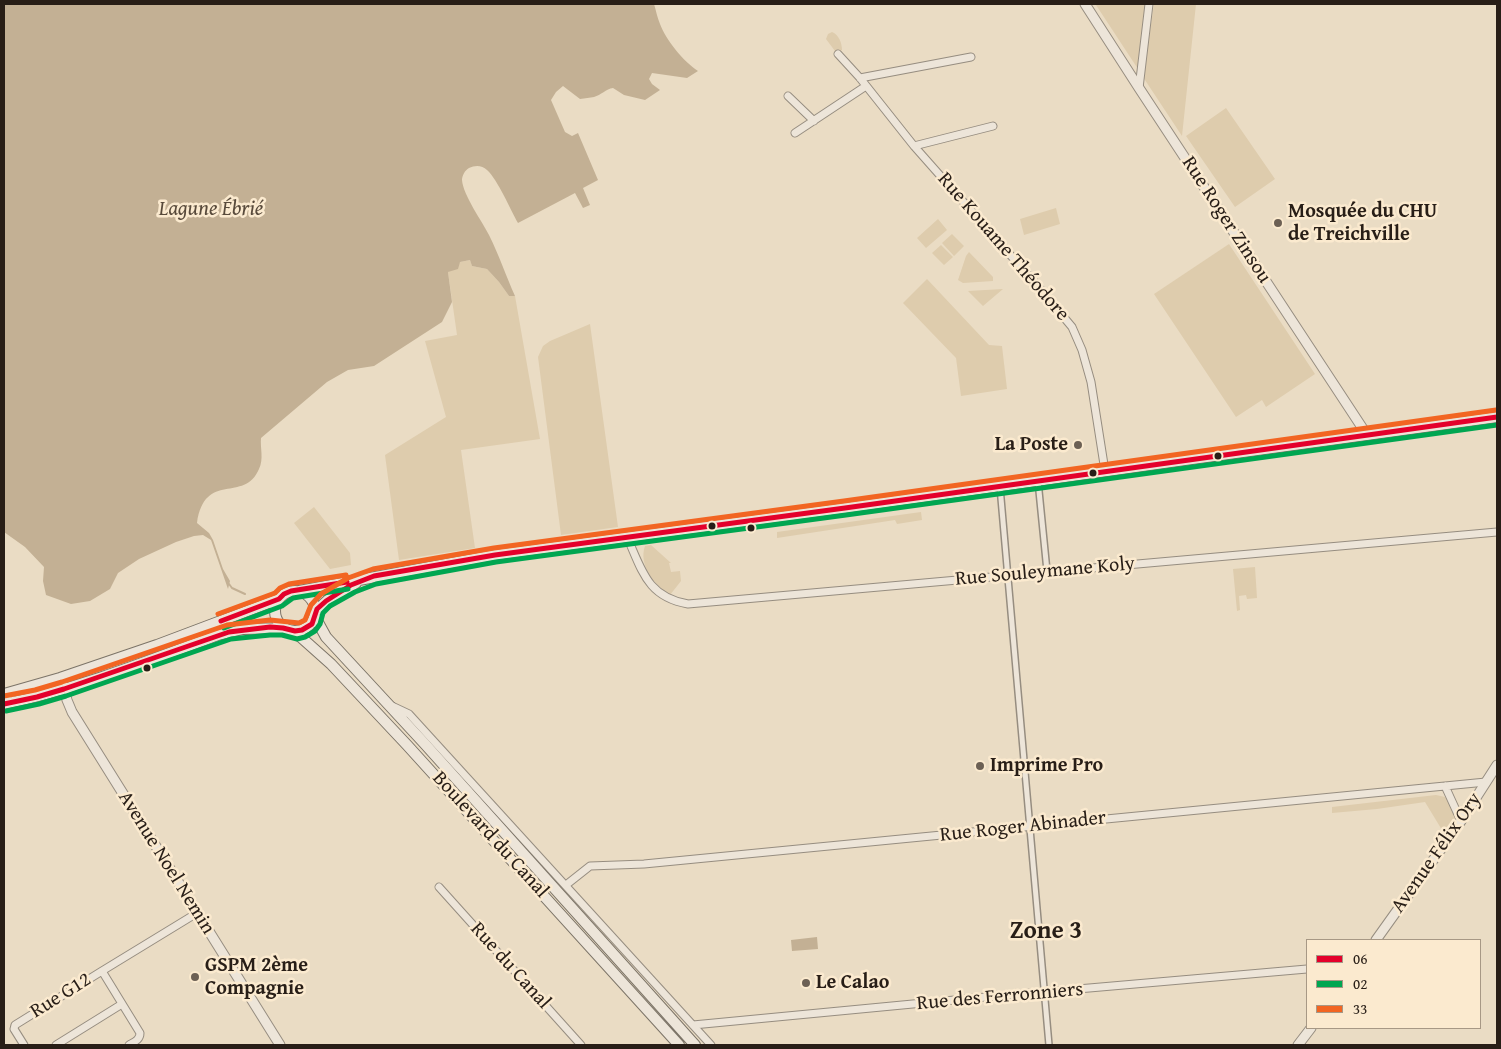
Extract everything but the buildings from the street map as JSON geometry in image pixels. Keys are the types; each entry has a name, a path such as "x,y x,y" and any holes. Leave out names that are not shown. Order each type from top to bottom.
{"main road":[{"path":"4,694 60,678 157,645 279,599 288,592 495,555 1000,487 1497,417"},
{"path":"315,614 328,600 364,579"},
{"path":"4,704 64,689 218,635 243,629 289,630 307,628 312,623 315,605 309,596 298,591"},
{"path":"279,599 276,605 276,618 280,624 289,630"},
{"name":"Boulevard du Canal","path":"315,614 326,637 424,743 695,1045"},
{"name":"Boulevard du Canal","path":"289,630 331,664 401,738 679,1045"}],"street":[{"name":"Rue Roger Zinsou","path":"1085,4 1367,435"},
{"path":"1139,88 1149,4"},
{"name":"Rue Kouame Théodore","path":"838,54 860,78 914,146 1072,327 1084,357 1091,382 1105,471"},
{"path":"860,78 970,57"},
{"path":"795,133 866,86"},
{"path":"788,96 814,121"},
{"path":"914,146 993,126"},
{"path":"1038,481 1047,571"},
{"path":"1000,487 1049,1045"},
{"name":"Rue Souleymane Koly","path":"627,537 652,587 671,600 688,604 1497,532"},
{"name":"Avenue Noel Nemin","path":"60,678 72,712 280,1045"},
{"name":"Boulevard du Canal","path":"387,704 409,714 711,1045"},
{"name":"Avenue Félix Ory","path":"1377,939 1461,821 1497,765"},
{"name":"Rue Roger Abinader","path":"566,886 590,866 644,864 1486,782"},
{"path":"1445,786 1461,821"},
{"name":"Rue du Canal","path":"439,887 580,1045"},
{"name":"Rue G12","path":"24,1045 14,1029 15,1025 197,913"},
{"name":"Rue des Ferronniers","path":"693,1025 1306,969"},
{"name":"Rue G12","path":"102,971 140,1033 138,1040 129,1045"},
{"name":"Rue G12","path":"56,1045 122,1004"},
{"path":"1298,1045 1310,1029"}],"shaded area":[{"path":"1146,4 1138,69 1096,5"},
{"path":"1154,4 1196,4 1182,136 1143,77"},
{"path":"832,32 837,35 841,42 842,50 839,52 835,51 826,39 828,34"},
{"path":"1226,108 1275,179 1235,207 1186,136"},
{"path":"1056,208 1060,224 1024,235 1020,219"},
{"path":"938,219 947,230 926,248 917,238"},
{"path":"952,234 964,246 954,256 942,243"},
{"path":"1229,244 1315,374 1266,407 1262,400 1236,417 1154,294"},
{"path":"941,245 953,257 944,265 932,253"},
{"path":"969,252 993,277 993,281 963,283 958,280"},
{"path":"470,260 472,266 487,269 509,296 515,296 540,439 461,450 475,548 399,560 385,455 446,417 425,341 457,335 448,272 460,262"},
{"path":"927,279 989,345 1002,346 1007,389 961,396 956,358 903,303"},
{"path":"1003,289 983,306 968,291"},
{"path":"590,324 618,527 561,535 538,357 543,346 550,341"},
{"path":"314,507 350,553 351,565 330,569 294,523"},
{"path":"921,512 922,520 897,524 895,520 777,538 777,532"},
{"path":"651,545 671,563 669,563 671,572 680,571 681,581 670,595 654,581 646,567 643,553 645,546"},
{"path":"1255,567 1257,598 1247,599 1246,595 1239,596 1240,610 1237,611 1233,569"},
{"path":"1436,795 1445,797 1456,816 1446,833 1442,830 1425,802 1332,813 1332,807"}],"water":[{"name":"Lagune Ébrié","path":"4,4 654,4 666,37 681,56 698,71 687,78 652,73 649,79 660,90 645,100 624,95 613,88 594,97 580,99 563,86 556,92 551,100 565,132 572,136 578,133 598,180 583,188 590,205 583,208 575,193 518,223 500,187 487,170 481,166 476,166 466,170 462,180 463,186 493,243 515,296 509,296 487,269 472,266 470,260 460,262 458,269 448,272 452,302 442,322 374,366 348,370 327,382 261,438 262,457 259,469 252,479 244,485 216,492 208,497 201,507 197,523 209,533 213,540 223,569 230,581 228,589 211,540 203,535 176,542 139,559 118,573 110,589 90,601 71,604 46,595 43,581 44,567 25,547 4,532"},
{"path":"817,937 818,949 792,951 791,940"}],"waterway":[{"path":"229,584 232,588 245,594"}],"transit line":[{"name":"33","path":"4,696 62,682 227,625 270,620 299,623 305,620 311,605 321,594 348,578 373,569 494,548 1496,410"},
{"name":"06","path":"4,704 64,689 229,632 270,627 295,631 302,630 312,624 317,609 326,601 351,585 374,576 495,555 1497,417"},
{"name":"02","path":"6,711 66,696 231,639 270,635 282,635 297,639 305,637 315,631 320,624 323,613 330,606 355,592 376,584 496,562 1497,425"},
{"name":"33","path":"218,614 275,593 280,588 289,584 346,575"},
{"name":"06","path":"221,621 279,599 291,591 347,582"},
{"name":"02","path":"224,628 282,606 293,598 348,589"}],"place":[{"name":"Mosquée du CHU de Treichville","path":"1278,223"},
{"name":"La Poste","path":"1078,445"},
{"name":"Imprime Pro","path":"980,766"},
{"name":"GSPM 2ème Compagnie","path":"195,977"},
{"name":"Le Calao","path":"806,983"}],"district":[{"name":"Zone 3","path":"1046,932"}]}
